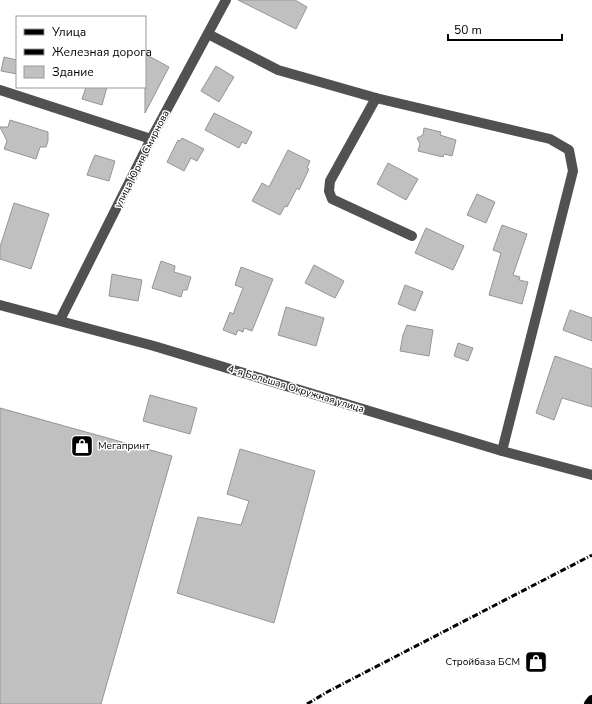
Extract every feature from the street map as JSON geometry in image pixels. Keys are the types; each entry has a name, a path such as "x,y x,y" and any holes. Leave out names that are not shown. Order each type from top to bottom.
{"main road":[{"path":"588,704 592,700"}],"street":[{"name":"улица Юрия Смирнова","path":"60,320 151,139 226,0"},
{"path":"208,34 278,70 376,98 550,139 569,150 573,171 502,451"},
{"path":"0,90 151,139"},
{"path":"376,98 330,181 329,191 332,199 412,236"},
{"name":"4-я Большая Окружная улица","path":"0,305 154,346 502,451 592,474"}],"building":[{"path":"238,0 295,0 307,7 296,29"},
{"path":"146,55 169,67 145,113 146,88"},
{"path":"4,57 16,60 16,74 1,71"},
{"path":"216,66 234,77 219,102 201,91"},
{"path":"86,88 107,88 102,105 82,99"},
{"path":"214,113 252,132 246,144 242,142 239,148 205,130"},
{"path":"10,120 48,132 46,147 40,147 36,159 4,149 7,141 0,127 8,127"},
{"path":"424,128 441,132 440,135 456,140 452,156 444,154 443,157 418,151 420,144 417,138 423,135"},
{"path":"182,138 204,149 197,161 191,158 184,171 167,162 178,140 180,141"},
{"path":"288,150 310,161 307,168 309,169 299,190 297,188 287,207 285,206 280,215 252,201 262,183 269,187"},
{"path":"95,155 115,161 109,181 87,175"},
{"path":"388,163 418,179 406,200 377,184"},
{"path":"477,194 495,202 486,223 467,215"},
{"path":"14,203 49,214 31,269 0,259 0,247"},
{"path":"502,225 527,234 513,275 520,277 519,280 528,282 522,304 489,295 501,253 493,250"},
{"path":"426,228 464,246 453,270 415,253"},
{"path":"161,261 175,266 174,272 191,277 187,290 183,290 181,297 152,288"},
{"path":"314,265 344,281 335,298 305,283"},
{"path":"241,267 273,279 252,331 244,328 243,332 238,330 236,335 223,330 230,312 233,314 243,288 235,285"},
{"path":"112,274 142,280 138,301 109,296"},
{"path":"405,285 423,292 415,311 398,304"},
{"path":"286,307 324,318 316,346 278,335"},
{"path":"570,310 592,318 592,341 563,330"},
{"path":"407,325 433,330 429,356 400,351 403,335"},
{"path":"458,343 473,348 468,361 454,356"},
{"path":"555,356 592,369 592,407 562,398 554,420 536,413"},
{"path":"150,395 197,408 190,434 143,421"},
{"path":"0,408 172,456 101,704 0,704"},
{"path":"240,449 315,471 274,623 177,593 198,517 241,525 249,501 227,494"}],"railway":[{"path":"307,704 329,691 592,555"}],"place":[{"name":"Мегапринт","path":"82,446"},
{"name":"Стройбаза БСМ","path":"536,662"}]}
